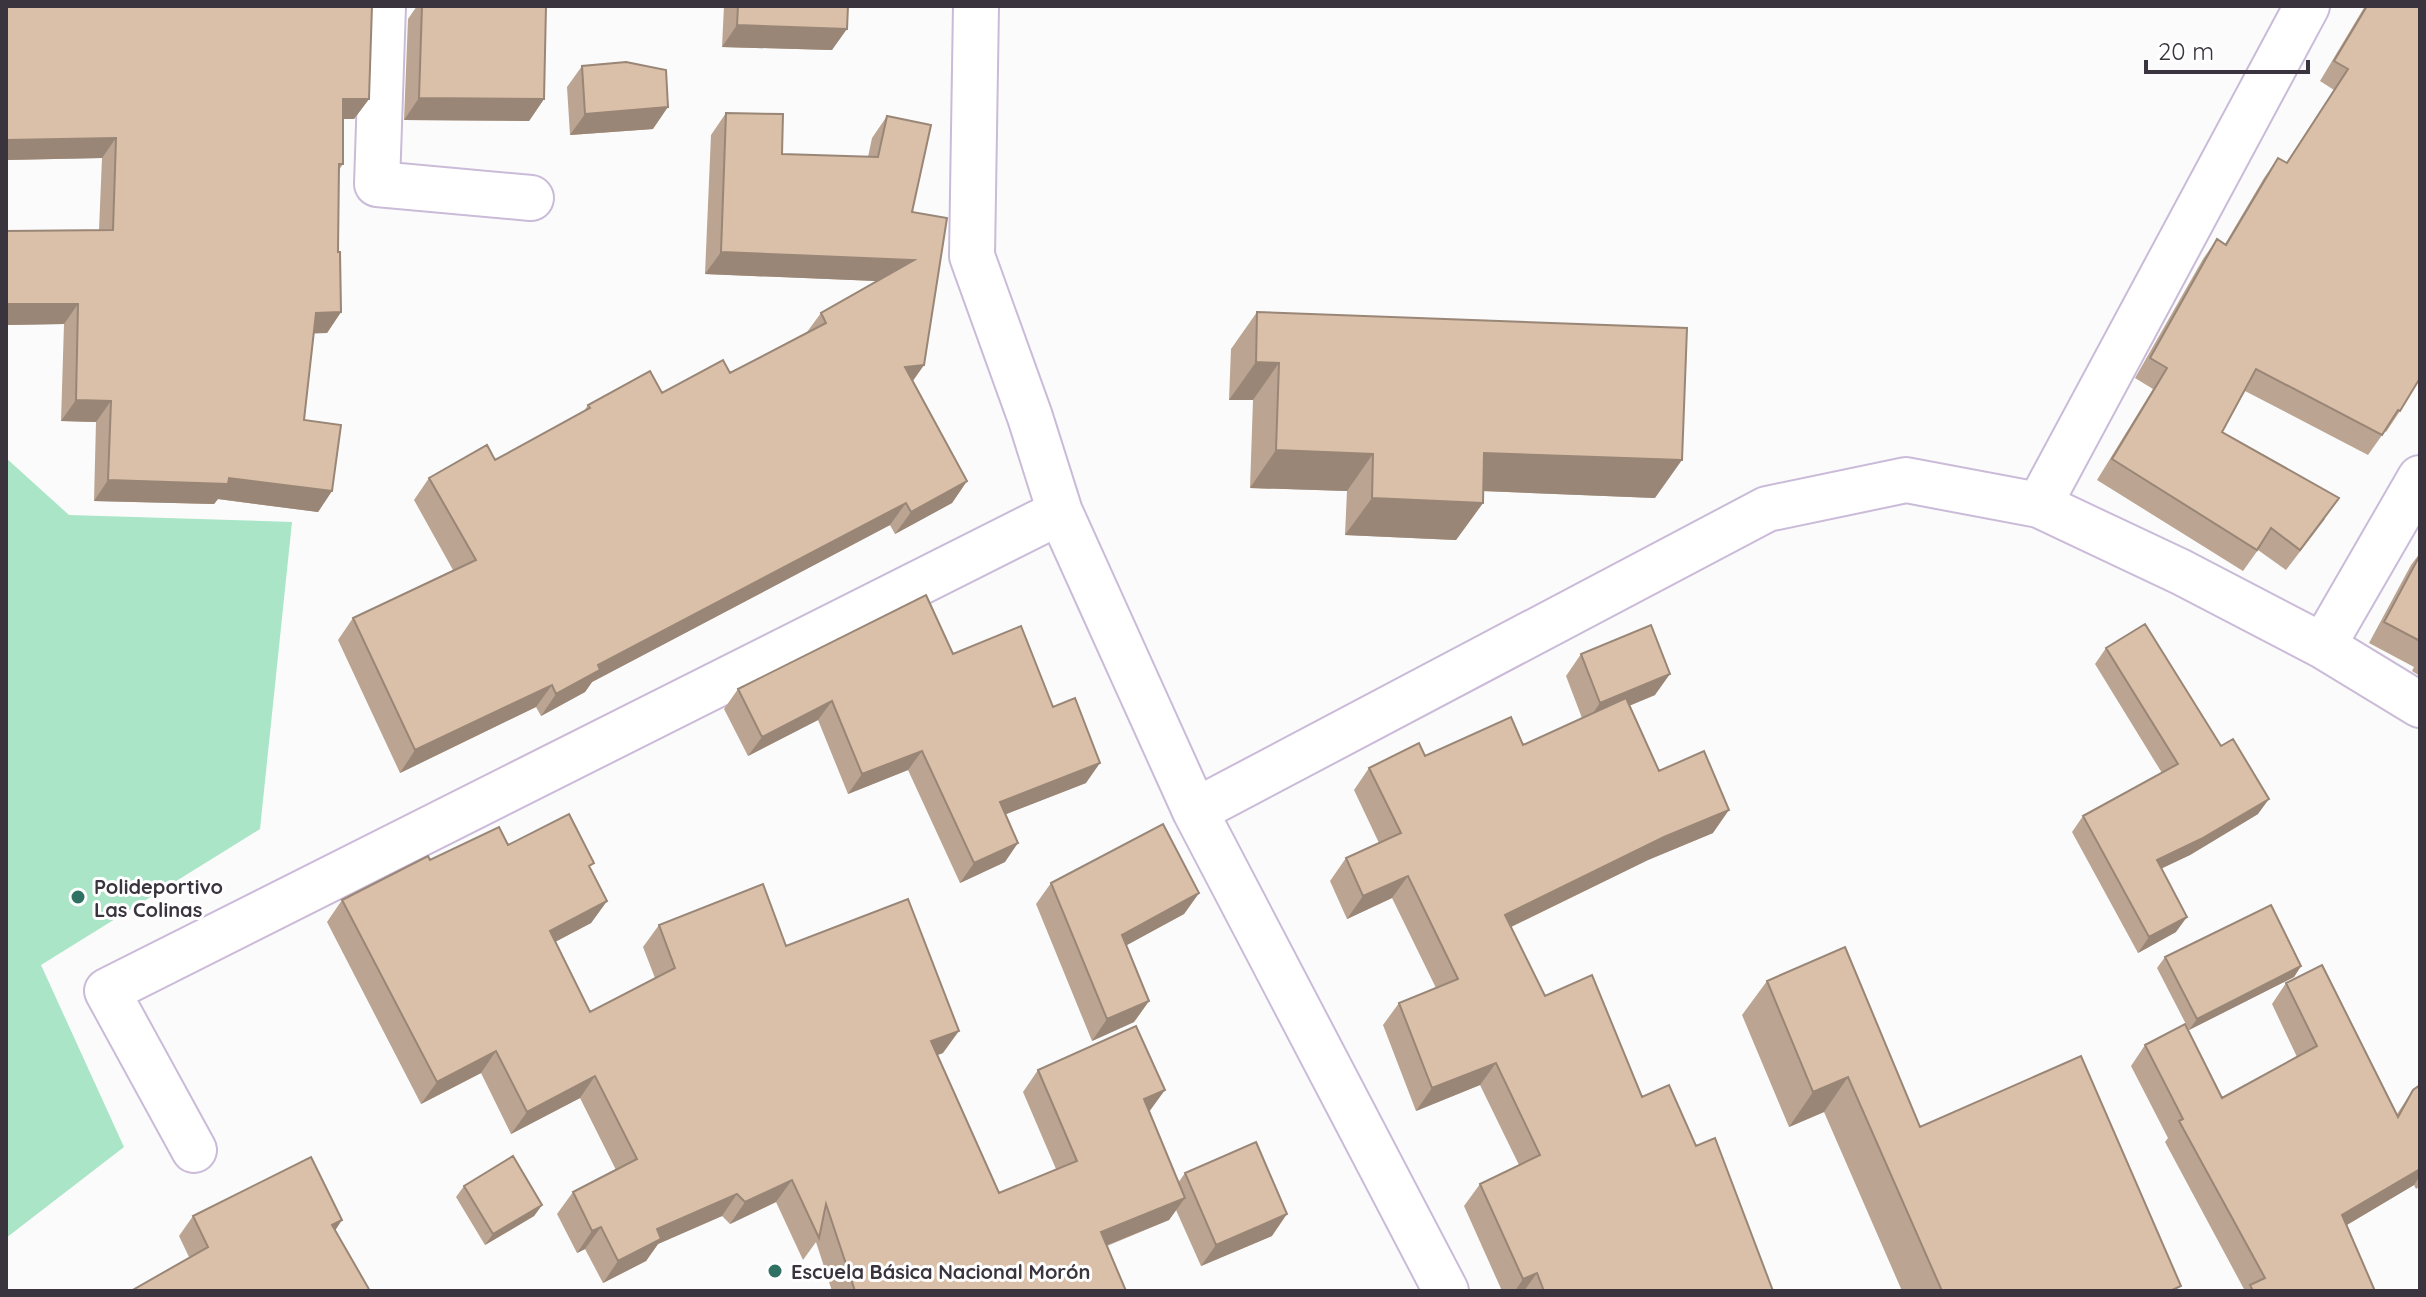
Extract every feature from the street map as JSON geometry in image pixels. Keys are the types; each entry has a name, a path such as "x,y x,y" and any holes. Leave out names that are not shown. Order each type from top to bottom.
{"street":[{"path":"383,6 377,184 531,198"},
{"path":"976,6 972,256 1030,417 1060,512 1195,811 1446,1291"},
{"path":"2039,505 2307,6"},
{"path":"2323,646 2420,478"},
{"path":"1195,811 1767,509 1906,480 2039,505 2181,572 2323,646 2420,705"},
{"path":"194,1150 107,991 1060,512"}],"green space":[{"name":"Polideportivo Las Colinas","path":"6,458 69,515 292,522 260,829 41,965 124,1147 6,1238"}],"building":[{"path":"6,6 372,6 369,99 343,99 338,252 341,312 316,313 304,420 341,425 332,491 229,478 228,484 108,480 111,401 76,400 78,304 6,304 6,231 113,230 116,138 6,140"},
{"path":"422,6 546,6 544,99 419,98"},
{"path":"738,6 848,6 847,29 737,25"},
{"path":"2367,6 2420,6 2420,378 2382,435 2256,369 2222,432 2339,498 2300,550 2271,528 2257,550 2112,459 2167,368 2150,358 2217,239 2226,245 2278,158 2287,163 2348,69 2334,61"},
{"path":"626,62 666,70 668,107 585,114 582,66"},
{"path":"726,113 783,114 782,154 878,157 887,116 931,125 912,212 947,218 924,365 905,367 967,481 911,512 906,503 598,665 600,670 556,694 552,685 415,750 353,618 476,560 429,478 487,445 495,460 650,371 662,393 723,360 730,373 826,323 821,313 914,260 721,252"},
{"path":"1257,312 1687,328 1682,460 1484,453 1483,503 1372,498 1373,454 1276,450 1279,363 1256,362"},
{"path":"2420,555 2420,641 2384,622"},
{"path":"926,595 953,654 1021,626 1053,707 1075,698 1100,763 1000,802 1018,843 974,863 922,751 862,774 832,701 762,737 738,689"},
{"path":"2145,624 2221,746 2233,739 2269,799 2201,839 2157,860 2187,917 2149,937 2083,816 2178,764 2106,648"},
{"path":"1651,625 1670,674 1600,703 1581,654"},
{"path":"1626,698 1659,771 1704,751 1729,810 1664,837 1505,915 1545,996 1592,975 1642,1097 1669,1085 1696,1146 1715,1138 1773,1291 1544,1291 1537,1273 1523,1279 1480,1184 1540,1155 1496,1063 1432,1088 1399,1003 1458,979 1408,876 1363,896 1346,858 1401,833 1369,768 1419,743 1425,756 1511,717 1523,745"},
{"path":"569,814 594,863 589,866 607,901 550,931 590,1012 675,968 659,925 763,884 786,946 908,899 959,1031 931,1041 999,1193 1077,1161 1038,1070 1136,1026 1165,1090 1144,1099 1185,1198 1101,1232 1126,1291 855,1291 826,1204 819,1238 792,1180 745,1202 737,1194 657,1229 661,1239 618,1261 601,1227 592,1231 573,1192 637,1159 595,1076 527,1112 496,1051 437,1082 342,900 428,856 430,860 499,827 508,845"},
{"path":"1163,824 1199,893 1122,935 1149,1001 1107,1019 1051,883"},
{"path":"2271,905 2301,966 2197,1019 2165,957"},
{"path":"1845,947 1920,1127 2081,1056 2181,1286 2170,1291 1942,1291 1848,1077 1813,1092 1767,981"},
{"path":"2322,965 2398,1117 2413,1090 2420,1085 2420,1169 2342,1215 2375,1291 2253,1291 2250,1285 2265,1278 2179,1121 2183,1119 2145,1045 2185,1024 2222,1098 2317,1046 2286,983"},
{"path":"1256,1142 1287,1214 1216,1245 1185,1173"},
{"path":"513,1156 542,1205 493,1234 464,1186"},
{"path":"311,1157 342,1220 332,1225 370,1291 131,1291 208,1247 193,1216"}],"place":[{"name":"Polideportivo Las Colinas","path":"78,897"},
{"name":"Escuela Básica Nacional Morón","path":"775,1271"}]}
